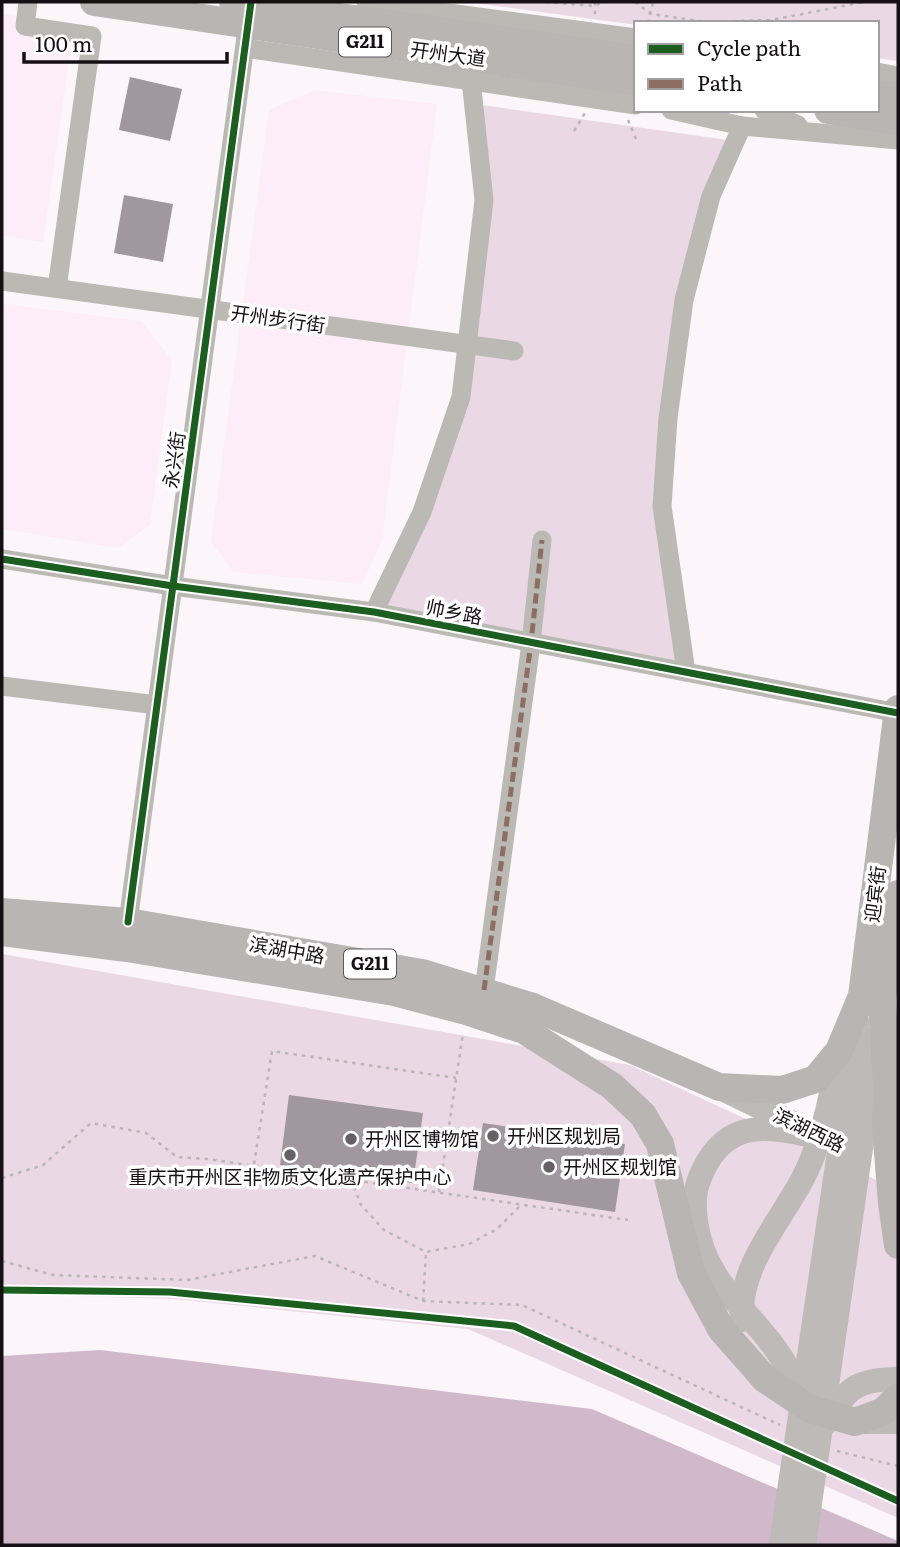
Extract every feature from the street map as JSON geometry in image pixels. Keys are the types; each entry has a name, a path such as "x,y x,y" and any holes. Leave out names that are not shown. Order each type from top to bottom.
{"highway":[{"name":"开州大道","path":"94,2 634,59"},
{"name":"开州大道","path":"246,16 458,55 634,82"},
{"path":"879,94 898,97"},
{"path":"822,121 898,121"},
{"name":"迎宾街","path":"872,998 898,711"},
{"name":"迎宾街","path":"872,998 898,894"},
{"name":"滨湖中路","path":"2,912 128,922 422,973 524,1030 612,1086 643,1115 660,1144 691,1273 721,1329 765,1379"},
{"name":"滨湖中路","path":"2,932 127,948 394,992 533,1007 719,1087"},
{"name":"G211","path":"719,1087 782,1090 816,1079 839,1051 872,998"},
{"name":"G211","path":"872,998 887,1086 864,1118 892,1203 898,1245"},
{"name":"G211","path":"765,1379 810,1409 855,1422"},
{"path":"855,1422 884,1411 898,1397"}],"main road":[{"path":"826,1441 819,1361 843,1195 864,1118 872,998"},
{"path":"839,1051 864,1118"},
{"name":"滨湖西路","path":"719,1087 898,1174"},
{"path":"765,1379 746,1340 741,1317 743,1294 755,1263 803,1178 817,1145 864,1118"},
{"path":"781,1545 791,1420 789,1371 772,1344 715,1276 698,1230 694,1203 697,1179 712,1155 744,1131 763,1127 828,1139"},
{"path":"791,1420 819,1361"},
{"path":"804,1545 826,1441 842,1395 863,1383 898,1378"},
{"path":"855,1422 898,1422"}],"street":[{"path":"28,2 25,26 92,36 57,288"},
{"path":"366,2 634,38"},
{"path":"246,16 471,80 634,105"},
{"name":"永兴街","path":"128,922 210,310 246,16"},
{"path":"374,612 422,512 461,397 484,200 471,80 458,55"},
{"path":"879,72 898,76"},
{"path":"680,112 742,126 822,121"},
{"path":"775,112 898,140"},
{"path":"686,672 662,506 668,418 684,300 711,196 742,126"},
{"name":"开州步行街","path":"2,281 514,351"},
{"path":"475,1001 531,643 542,540"},
{"name":"帅乡路","path":"2,559 173,586 374,612 898,711"},
{"path":"2,686 157,705"}],"path":[{"path":"546,2 604,2"},
{"path":"635,2 650,15 700,21"},
{"path":"648,21 653,2"},
{"path":"740,21 771,20 864,2"},
{"path":"439,1192 456,1078 475,1001"},
{"path":"254,1165 272,1051 456,1078"},
{"path":"2,1178 43,1165 91,1123 146,1133 177,1157 208,1158 628,1220"},
{"path":"351,1180 361,1205 384,1230 426,1252 470,1244 497,1229 522,1204"},
{"path":"423,1301 426,1252"},
{"path":"2,1261 53,1275 187,1280 315,1256 423,1301 522,1305 791,1420"},
{"path":"826,1441 844,1454 898,1466"}],"shaded area":[{"path":"467,2 898,2 898,61 879,58 879,21 634,21 634,25"},
{"path":"2,14 74,25 43,242 2,236"},
{"path":"315,90 437,104 382,541 362,584 233,572 211,541 269,110"},
{"path":"474,104 735,141 684,300 662,506 686,672 374,612 461,397 484,200"},
{"path":"2,304 141,321 172,360 150,525 118,548 2,529"},
{"path":"2,954 630,1065 898,1190 898,1518 468,1329 174,1299 2,1294"},
{"path":"100,1350 592,1409 898,1541 898,1545 2,1545 2,1356"}],"building":[{"path":"130,77 182,89 170,141 119,130"},
{"path":"124,195 173,204 163,262 114,253"},
{"name":"开州区博物馆","path":"289,1095 423,1113 413,1183 280,1165"},
{"name":"开州区规划馆","path":"483,1123 625,1144 615,1212 473,1190"}],"marked path":[{"path":"484,990 531,643 542,540"}],"cycle path":[{"path":"128,922 251,2"},
{"path":"2,559 173,586 374,612 898,713"},
{"path":"2,1290 170,1292 514,1326 898,1501"}],"place":[{"name":"开州区规划局","path":"493,1136"},
{"name":"开州区博物馆","path":"351,1139"},
{"name":"重庆市开州区非物质文化遗产保护中心","path":"290,1155"},
{"name":"开州区规划馆","path":"549,1167"}]}
